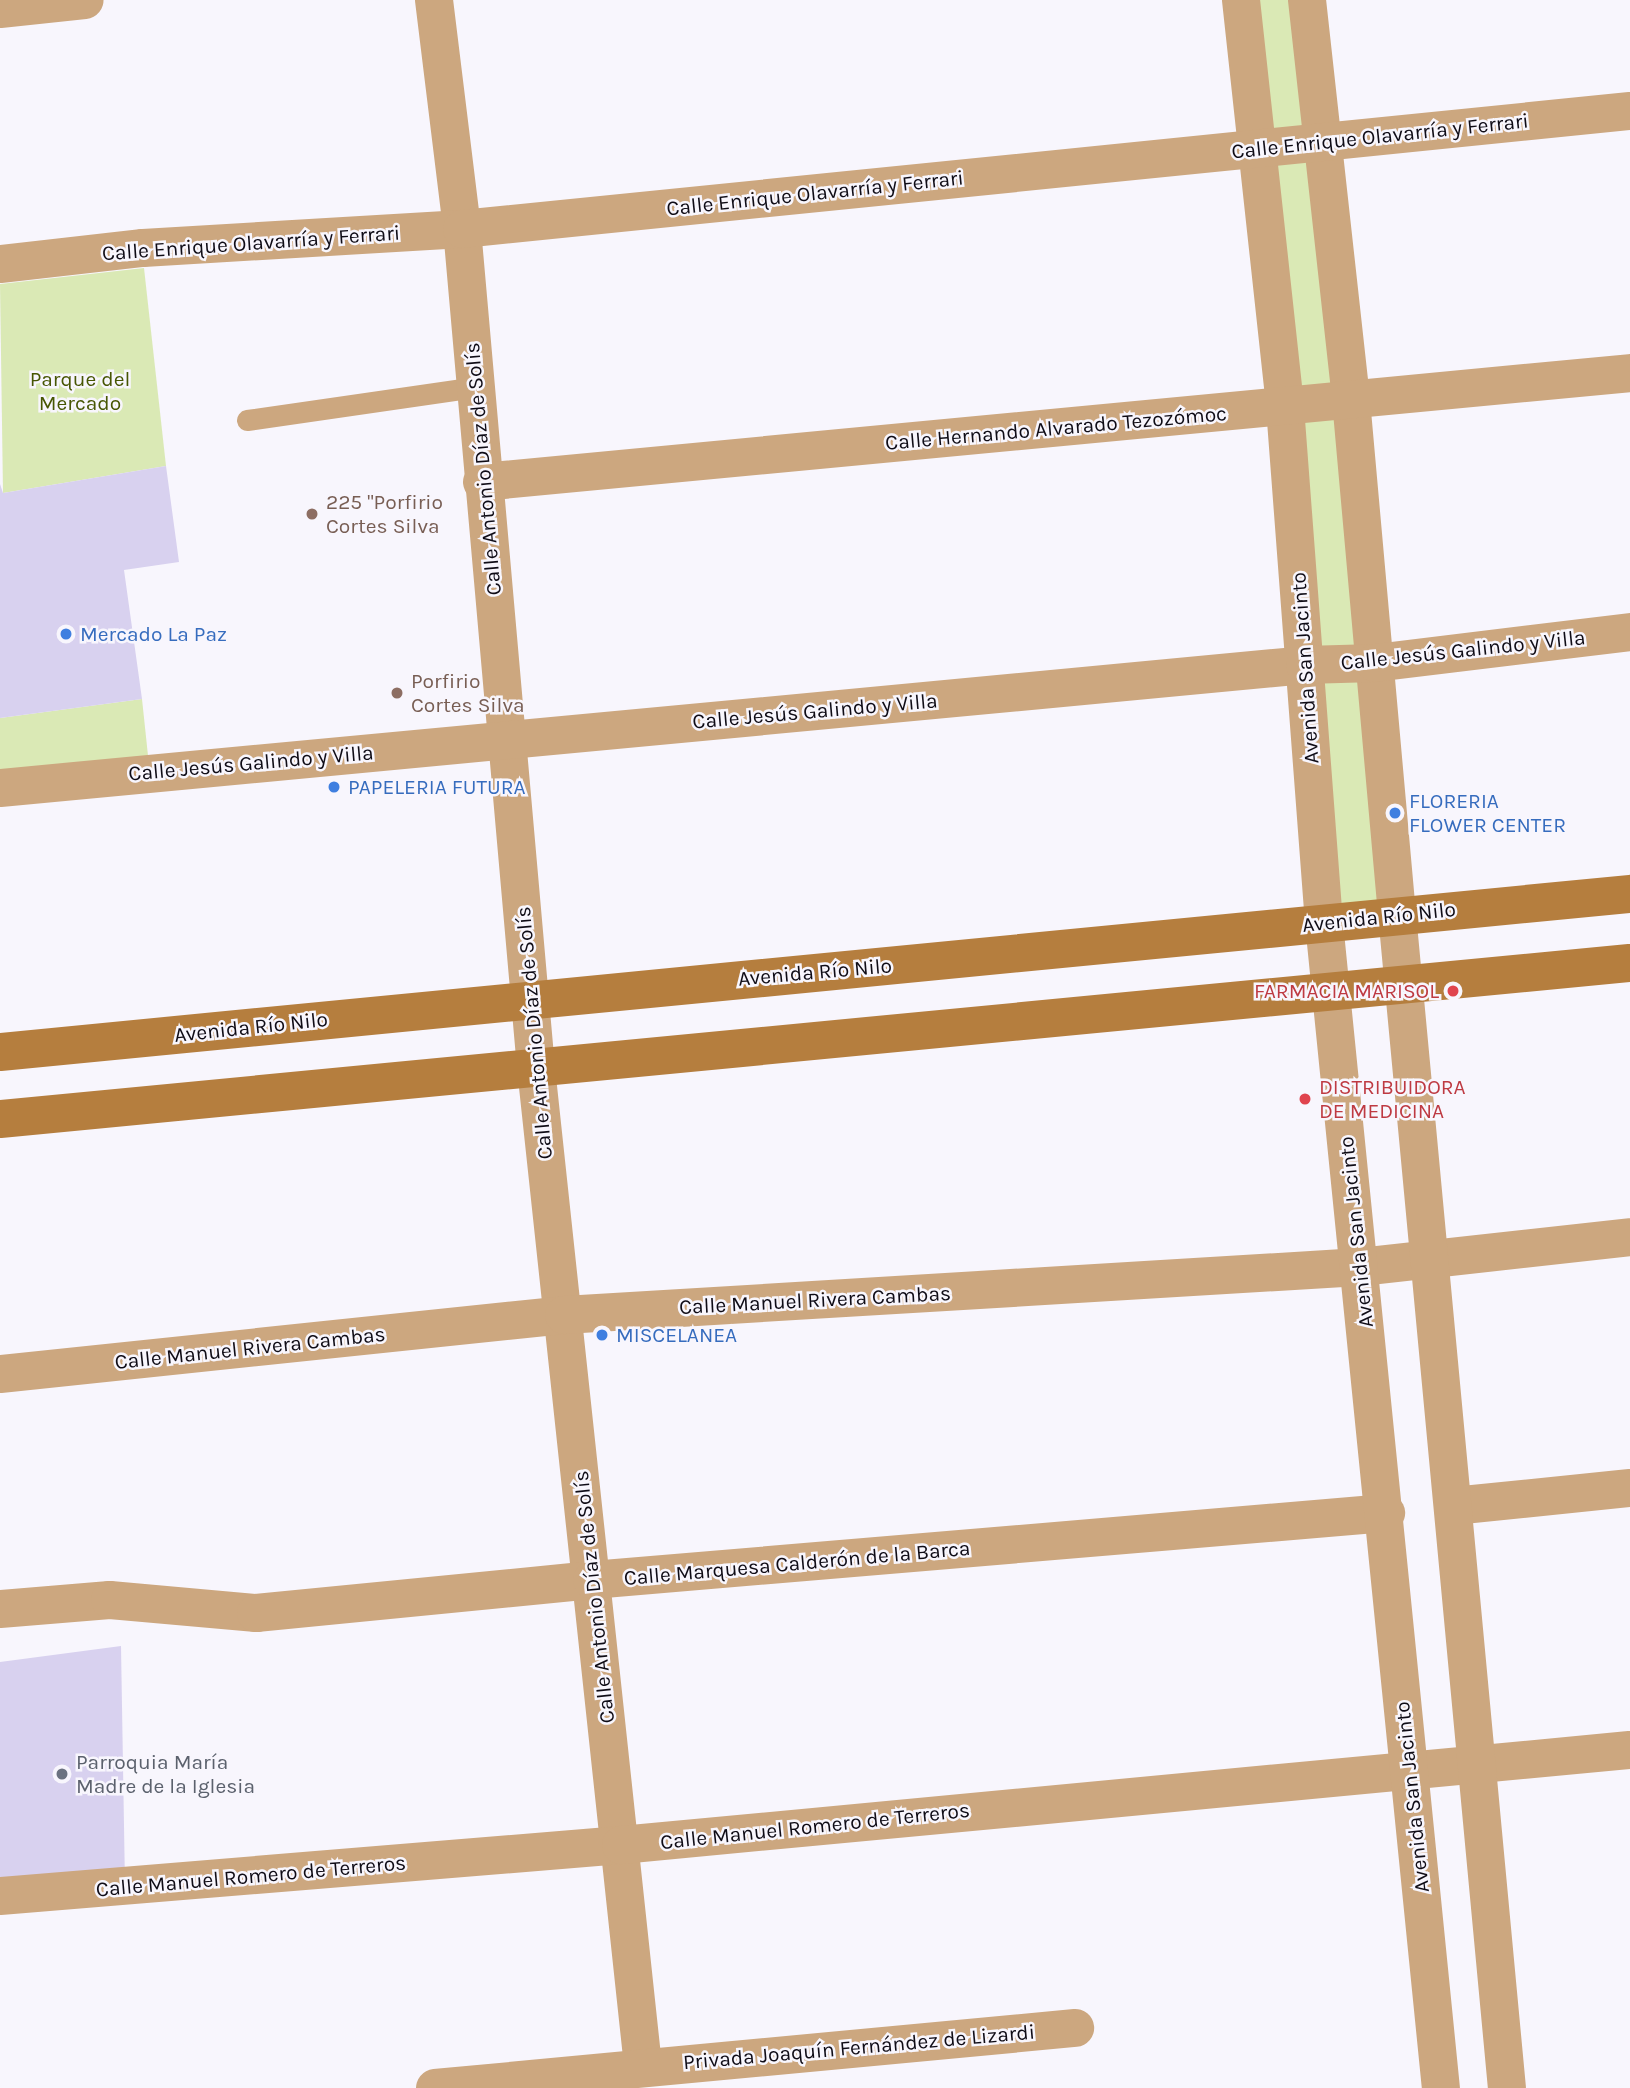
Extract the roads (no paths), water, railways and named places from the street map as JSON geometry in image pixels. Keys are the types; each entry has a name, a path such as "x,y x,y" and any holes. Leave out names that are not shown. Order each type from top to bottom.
{"main road":[{"name":"Avenida Río Nilo","path":"0,1052 1397,914 1630,894"},
{"path":"0,1119 1630,963"}],"street":[{"path":"0,9 85,0"},
{"name":"Calle Antonio Díaz de Solís","path":"434,0 462,229 482,482 509,740 536,1068 643,2066"},
{"name":"Avenida San Jacinto","path":"1241,0 1285,407 1324,923 1386,1513 1441,2088"},
{"path":"1307,0 1351,400 1426,1261 1453,1506 1507,2088"},
{"name":"Calle Enrique Olavarría y Ferrari","path":"0,264 143,248 462,229 1630,111"},
{"name":"Calle Hernando Alvarado Tezozómoc","path":"482,482 1630,373"},
{"name":"Calle Jesús Galindo y Villa","path":"0,788 1305,665 1375,663 1630,632"},
{"name":"Calle Manuel Rivera Cambas","path":"0,1374 564,1315 1360,1267 1630,1237"},
{"path":"1453,1506 1630,1488"},
{"name":"Calle Marquesa Calderón de la Barca","path":"0,1609 110,1600 256,1613 592,1580 1386,1513"},
{"name":"Calle Manuel Romero de Terreros","path":"0,1896 621,1845 1630,1750"},
{"name":"Privada Joaquín Fernández de Lizardi","path":"435,2088 643,2066 1075,2028"}],"lane":[{"path":"247,420 475,387"}],"place":[{"name":"225 \"Porfirio Cortes Silva","path":"312,514"},
{"name":"Mercado La Paz","path":"66,634"},
{"name":"Porfirio Cortes Silva","path":"397,693"},
{"name":"PAPELERIA FUTURA","path":"334,787"},
{"name":"FLORERIA FLOWER CENTER","path":"1395,813"},
{"name":"FARMACIA MARISOL","path":"1453,991"},
{"name":"DISTRIBUIDORA DE MEDICINA","path":"1305,1099"},
{"name":"MISCELANEA","path":"602,1335"},
{"name":"Parroquia María Madre de la Iglesia","path":"62,1774"}],"park label":[{"name":"Parque del Mercado","path":"80,391"}]}
